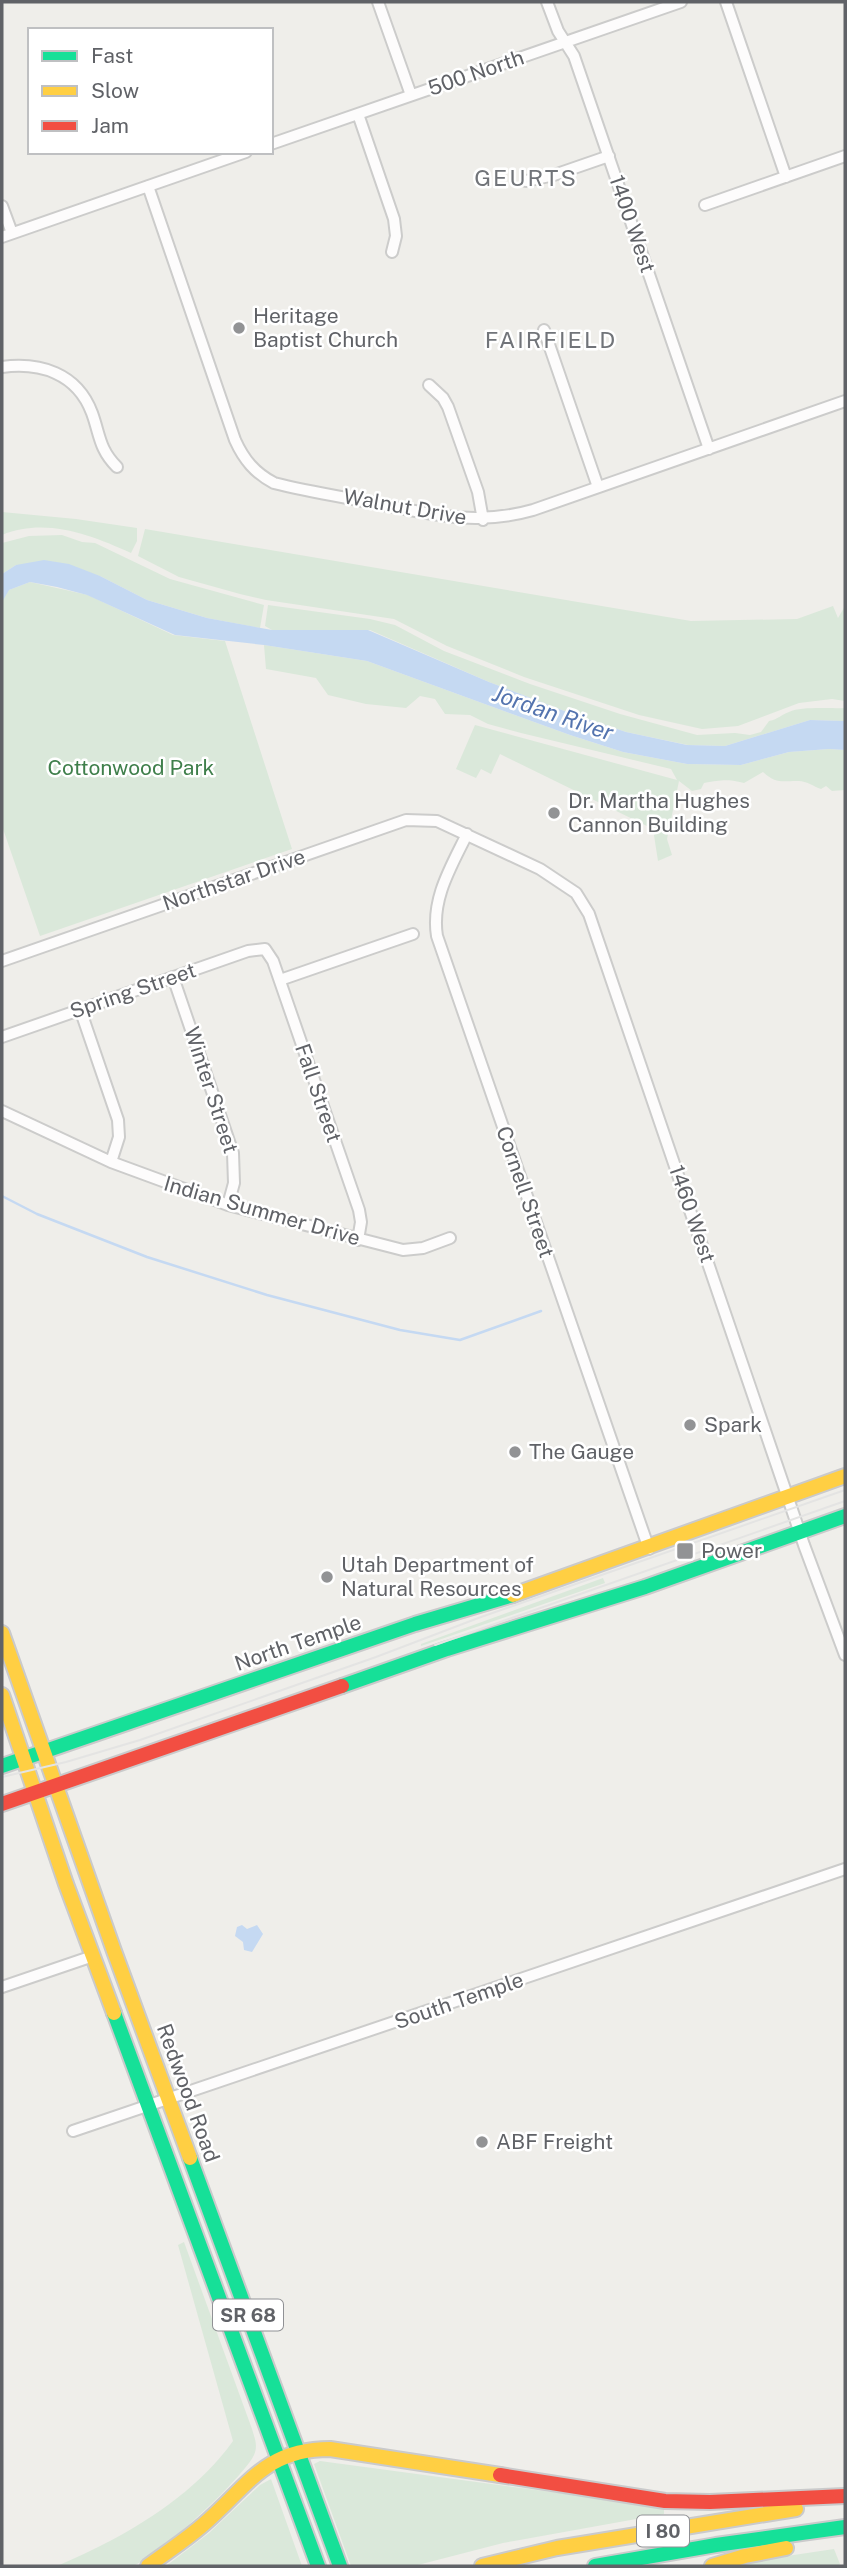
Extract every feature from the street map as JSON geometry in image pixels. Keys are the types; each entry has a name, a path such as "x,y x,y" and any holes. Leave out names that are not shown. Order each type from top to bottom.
{"main road":[{"name":"North Temple","path":"2,1766 415,1623 534,1589 845,1476"},
{"path":"2,1804 459,1645 645,1587 845,1516"},
{"name":"Redwood Road","path":"2,1633 169,2101 339,2564"},
{"name":"Redwood Road","path":"2,1695 93,1956 318,2566"},
{"path":"148,2566 204,2524 264,2467 298,2452 330,2449 665,2501 845,2498"},
{"name":"I 80","path":"482,2566 557,2548 845,2498"},
{"path":"712,2566 811,2543 845,2529"},
{"name":"I 80","path":"595,2566 716,2544 845,2529"}],"street":[{"path":"378,2 411,96"},
{"name":"1400 West","path":"547,2 558,31 574,56 709,449"},
{"name":"500 North","path":"273,143 681,2"},
{"path":"726,2 786,177"},
{"path":"358,114 394,219 396,236 392,252"},
{"path":"2,206 7,235 240,154"},
{"path":"526,180 554,175 609,156"},
{"path":"705,205 845,156"},
{"name":"Walnut Drive","path":"148,186 235,440 254,470 274,483 447,516 483,520 516,515 845,401"},
{"path":"544,330 598,487"},
{"path":"2,367 34,365 70,381 86,400 104,452 117,467"},
{"path":"429,385 448,407 478,492 483,520"},
{"name":"Northstar Drive","path":"2,961 406,820 437,821 467,834"},
{"name":"1460 West","path":"467,834 556,878 576,893 583,903 845,1655"},
{"name":"Cornell Street","path":"467,834 437,900 437,936 649,1549"},
{"path":"280,980 413,934"},
{"name":"Fall Street","path":"265,948 280,980 359,1210 361,1222 358,1240"},
{"name":"Spring Street","path":"2,1037 248,951 265,948"},
{"name":"Winter Street","path":"173,977 233,1153 234,1183 228,1205"},
{"path":"80,1009 118,1120 119,1138 111,1162"},
{"name":"Indian Summer Drive","path":"2,1111 111,1162 228,1205 358,1240 409,1250 450,1238"},
{"name":"South Temple","path":"73,2132 845,1870"},
{"path":"2,1987 93,1956"}],"green space":[{"path":"2,512 137,528 137,541 131,553 68,530 35,528 2,535"},
{"path":"145,529 691,621 797,619 833,606 838,618 845,606 845,701 832,699 799,703 738,726 702,729 639,715 524,677 447,646 394,619 266,600 179,577 138,556"},
{"path":"62,535 95,543 170,579 264,605 260,628 207,618 147,600 100,576 16,565 2,574 2,543 29,536"},
{"name":"Cottonwood Park","path":"30,582 88,595 173,635 225,641 292,849 40,936 2,826 2,586 9,590"},
{"path":"268,605 395,625 444,651 530,684 620,714 697,735 750,735 761,732 769,721 801,709 845,708 845,721 810,720 725,746 688,745 626,732 567,712 489,682 370,630 272,630 265,626"},
{"path":"264,645 367,661 570,735 623,752 687,764 741,765 789,752 845,750 845,790 832,791 826,786 821,789 800,781 779,781 763,772 744,783 728,780 710,782 704,783 701,789 692,791 679,781 667,839 672,855 658,861 653,829 500,754 491,774 481,769 476,778 456,769 475,725 677,780 671,769 521,733 488,724 470,715 445,714 435,699 420,696 406,708 366,704 328,695 316,678 266,669"},
{"path":"603,1578 605,1583 421,1646 421,1644"},
{"path":"184,2242 252,2429 256,2445 254,2455 217,2498 178,2534 143,2560 126,2567 57,2566 106,2543 154,2515 197,2481 233,2441 178,2245"},
{"path":"320,2461 664,2507 664,2514 503,2543 414,2566 351,2566 314,2464"},
{"path":"271,2479 302,2566 166,2566 209,2533 260,2485"},
{"path":"834,2549 840,2564 838,2566 736,2566 760,2560"}],"water":[{"name":"Jordan River","path":"44,560 69,564 147,600 207,618 272,630 368,630 489,682 626,732 687,745 725,746 810,720 845,721 845,750 789,752 741,765 687,764 623,752 570,735 367,661 175,635 87,595 57,587 30,582 9,590 2,602 2,574 16,565"},
{"path":"242,1925 247,1929 257,1925 263,1934 252,1952 244,1950 243,1942 235,1936 237,1927"}],"waterway":[{"path":"2,1196 37,1214 147,1257 267,1295 400,1330 460,1340 541,1311"}],"tram line":[{"path":"2,1777 140,1740 845,1490"},
{"path":"435,1645 845,1501"}],"traffic: fast":[{"path":"342,1686 447,1649 645,1587 845,1516"},
{"path":"2,1766 415,1624 513,1595"},
{"path":"114,2013 318,2566"},
{"path":"190,2158 340,2566"},
{"path":"595,2566 845,2527"}],"traffic: slow":[{"path":"513,1595 845,1476"},
{"path":"2,1633 190,2158"},
{"path":"2,1695 66,1884 114,2013"},
{"path":"148,2566 197,2530 259,2472 289,2455 330,2449 500,2475"},
{"path":"482,2566 557,2548 796,2509"},
{"path":"712,2566 786,2548"}],"traffic: jam":[{"path":"2,1804 342,1686"},
{"path":"500,2475 665,2501 710,2502 845,2496"}],"place":[{"name":"Heritage Baptist Church","path":"239,328"},
{"name":"Dr. Martha Hughes Cannon Building","path":"554,813"},
{"name":"Spark","path":"690,1425"},
{"name":"The Gauge","path":"515,1452"},
{"name":"Power","path":"685,1551"},
{"name":"Utah Department of Natural Resources","path":"327,1577"},
{"name":"ABF Freight","path":"482,2142"}],"district":[{"name":"GEURTS","path":"526,178"},
{"name":"FAIRFIELD","path":"551,340"}]}
